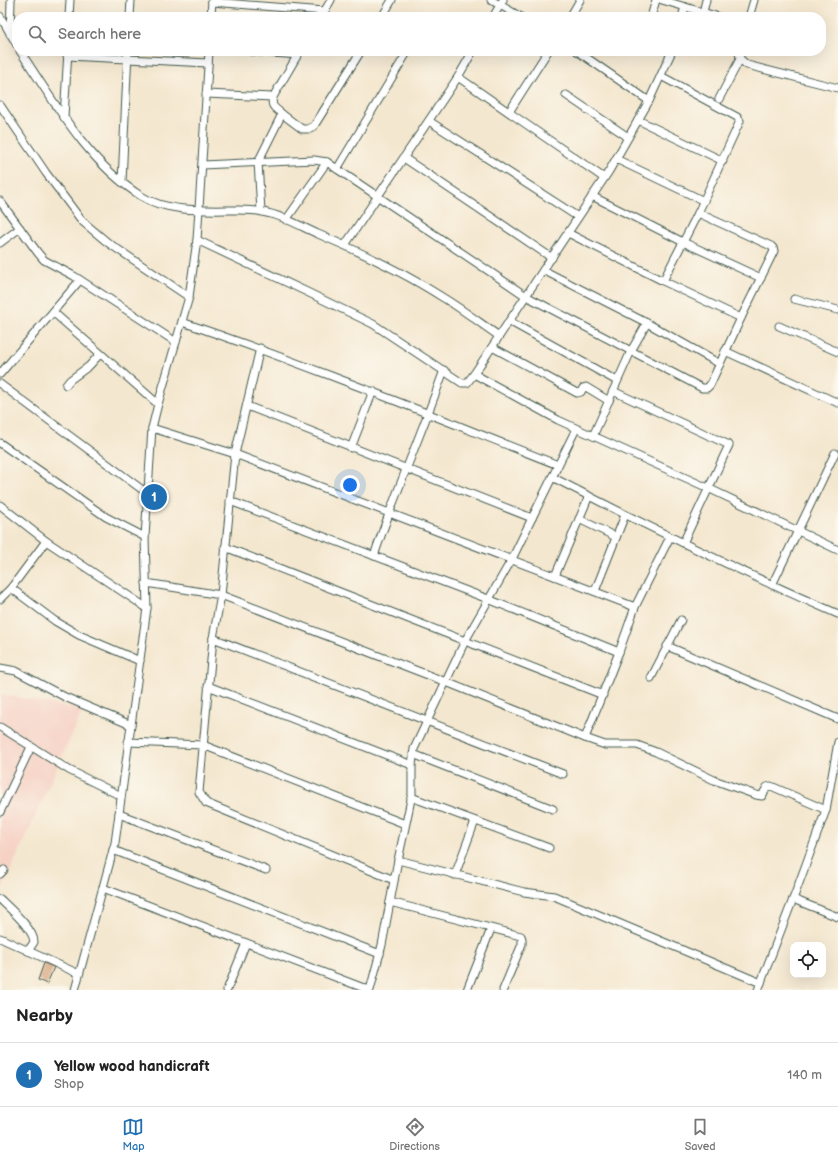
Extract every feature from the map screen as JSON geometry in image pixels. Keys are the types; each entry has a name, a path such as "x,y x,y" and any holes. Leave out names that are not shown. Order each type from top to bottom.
{"street":[{"path":"10,34 11,0"},
{"path":"69,12 70,0"},
{"path":"130,12 131,0"},
{"path":"324,12 331,0"},
{"path":"385,12 392,0"},
{"path":"491,0 501,3 514,12"},
{"path":"573,12 580,0"},
{"path":"652,12 656,0"},
{"path":"662,0 703,12 706,0"},
{"path":"750,12 754,0"},
{"path":"211,12 212,1 306,12"},
{"path":"496,12 501,3"},
{"path":"684,12 685,7"},
{"path":"0,16 12,37"},
{"path":"23,56 64,117 93,154 111,174 141,196 156,204 168,207 261,211 286,220 345,245 403,274 442,297 499,336"},
{"path":"64,117 68,56"},
{"path":"92,56 208,63"},
{"path":"83,990 76,989 113,850 147,608 145,536 152,428 189,297 197,240 209,56"},
{"path":"297,56 273,97 272,104 282,114 302,129 308,129 314,126 358,56"},
{"path":"338,169 405,56"},
{"path":"345,245 429,122 471,56"},
{"path":"509,112 545,56"},
{"path":"584,56 649,101"},
{"path":"197,240 373,324 464,384 467,383 552,258 616,159 649,101 670,56"},
{"path":"719,99 740,59 740,56"},
{"path":"122,182 128,59"},
{"path":"740,59 747,65 838,88"},
{"path":"661,76 740,119 740,124 723,161 663,281"},
{"path":"458,77 604,178"},
{"path":"206,94 273,97"},
{"path":"566,95 628,137"},
{"path":"0,105 46,173 82,221 107,242 189,297"},
{"path":"261,211 258,162 282,114"},
{"path":"638,120 723,161"},
{"path":"429,122 578,217"},
{"path":"404,158 552,258"},
{"path":"616,159 704,200"},
{"path":"202,165 314,160 326,162 379,196 526,296 702,388 707,388 710,385 741,318 773,256 774,251 773,248 698,213"},
{"path":"286,220 326,162"},
{"path":"592,196 683,242 761,278"},
{"path":"0,201 44,260 80,280 176,342"},
{"path":"0,243 20,228"},
{"path":"568,233 741,318"},
{"path":"543,270 647,323 720,364"},
{"path":"0,374 80,280"},
{"path":"794,299 838,310"},
{"path":"53,312 158,404"},
{"path":"509,321 617,381"},
{"path":"182,322 260,348 373,391 558,465"},
{"path":"593,436 631,351 647,323"},
{"path":"779,326 838,352"},
{"path":"492,347 577,393 581,392 583,388 586,388 609,401"},
{"path":"260,348 235,454 225,547 222,595 213,638 198,792 206,803 394,880"},
{"path":"725,351 838,403"},
{"path":"66,385 70,380 89,366 100,354"},
{"path":"374,556 389,512 444,370"},
{"path":"474,374 576,429 708,488 838,550"},
{"path":"0,384 148,494"},
{"path":"351,448 373,391"},
{"path":"613,391 729,445 683,543"},
{"path":"247,406 405,470 532,518"},
{"path":"152,428 235,454 635,607"},
{"path":"103,888 370,990 380,954 411,797 413,754 465,641 512,559 576,429"},
{"path":"0,443 106,517 145,536"},
{"path":"772,585 835,453"},
{"path":"552,477 683,543 838,614"},
{"path":"555,576 589,496"},
{"path":"230,502 488,599 619,652"},
{"path":"0,505 46,541 147,608"},
{"path":"595,591 625,515"},
{"path":"579,518 616,537"},
{"path":"585,738 603,695 635,607 670,536"},
{"path":"0,599 11,588 46,541"},
{"path":"225,547 603,695"},
{"path":"146,583 222,595 585,738 605,745 637,745 656,752 714,780 756,795 762,796 767,787 771,786 826,810"},
{"path":"11,588 55,621 79,635 140,661"},
{"path":"651,678 680,620"},
{"path":"213,638 563,774"},
{"path":"667,646 838,719"},
{"path":"0,668 16,671 65,697 131,725"},
{"path":"208,686 412,765"},
{"path":"0,727 69,770 121,796"},
{"path":"128,742 203,745 406,824"},
{"path":"398,860 524,892 559,898 759,986 826,810 838,742"},
{"path":"0,812 31,747"},
{"path":"413,754 553,809"},
{"path":"411,797 549,848"},
{"path":"119,814 266,870"},
{"path":"455,875 475,821"},
{"path":"113,850 380,954"},
{"path":"0,899 24,924 32,935 34,940 33,944 28,951"},
{"path":"793,899 838,917"},
{"path":"390,902 520,936 522,939 522,944 503,990"},
{"path":"467,990 491,929"},
{"path":"0,938 79,974"},
{"path":"227,990 246,943"}],"shaded area":[{"path":"0,694 83,710 0,894"}],"building":[{"path":"44,963 54,967 47,984 38,980"}],"place":[{"name":"Yellow wood handicraft","path":"154,497"}]}
